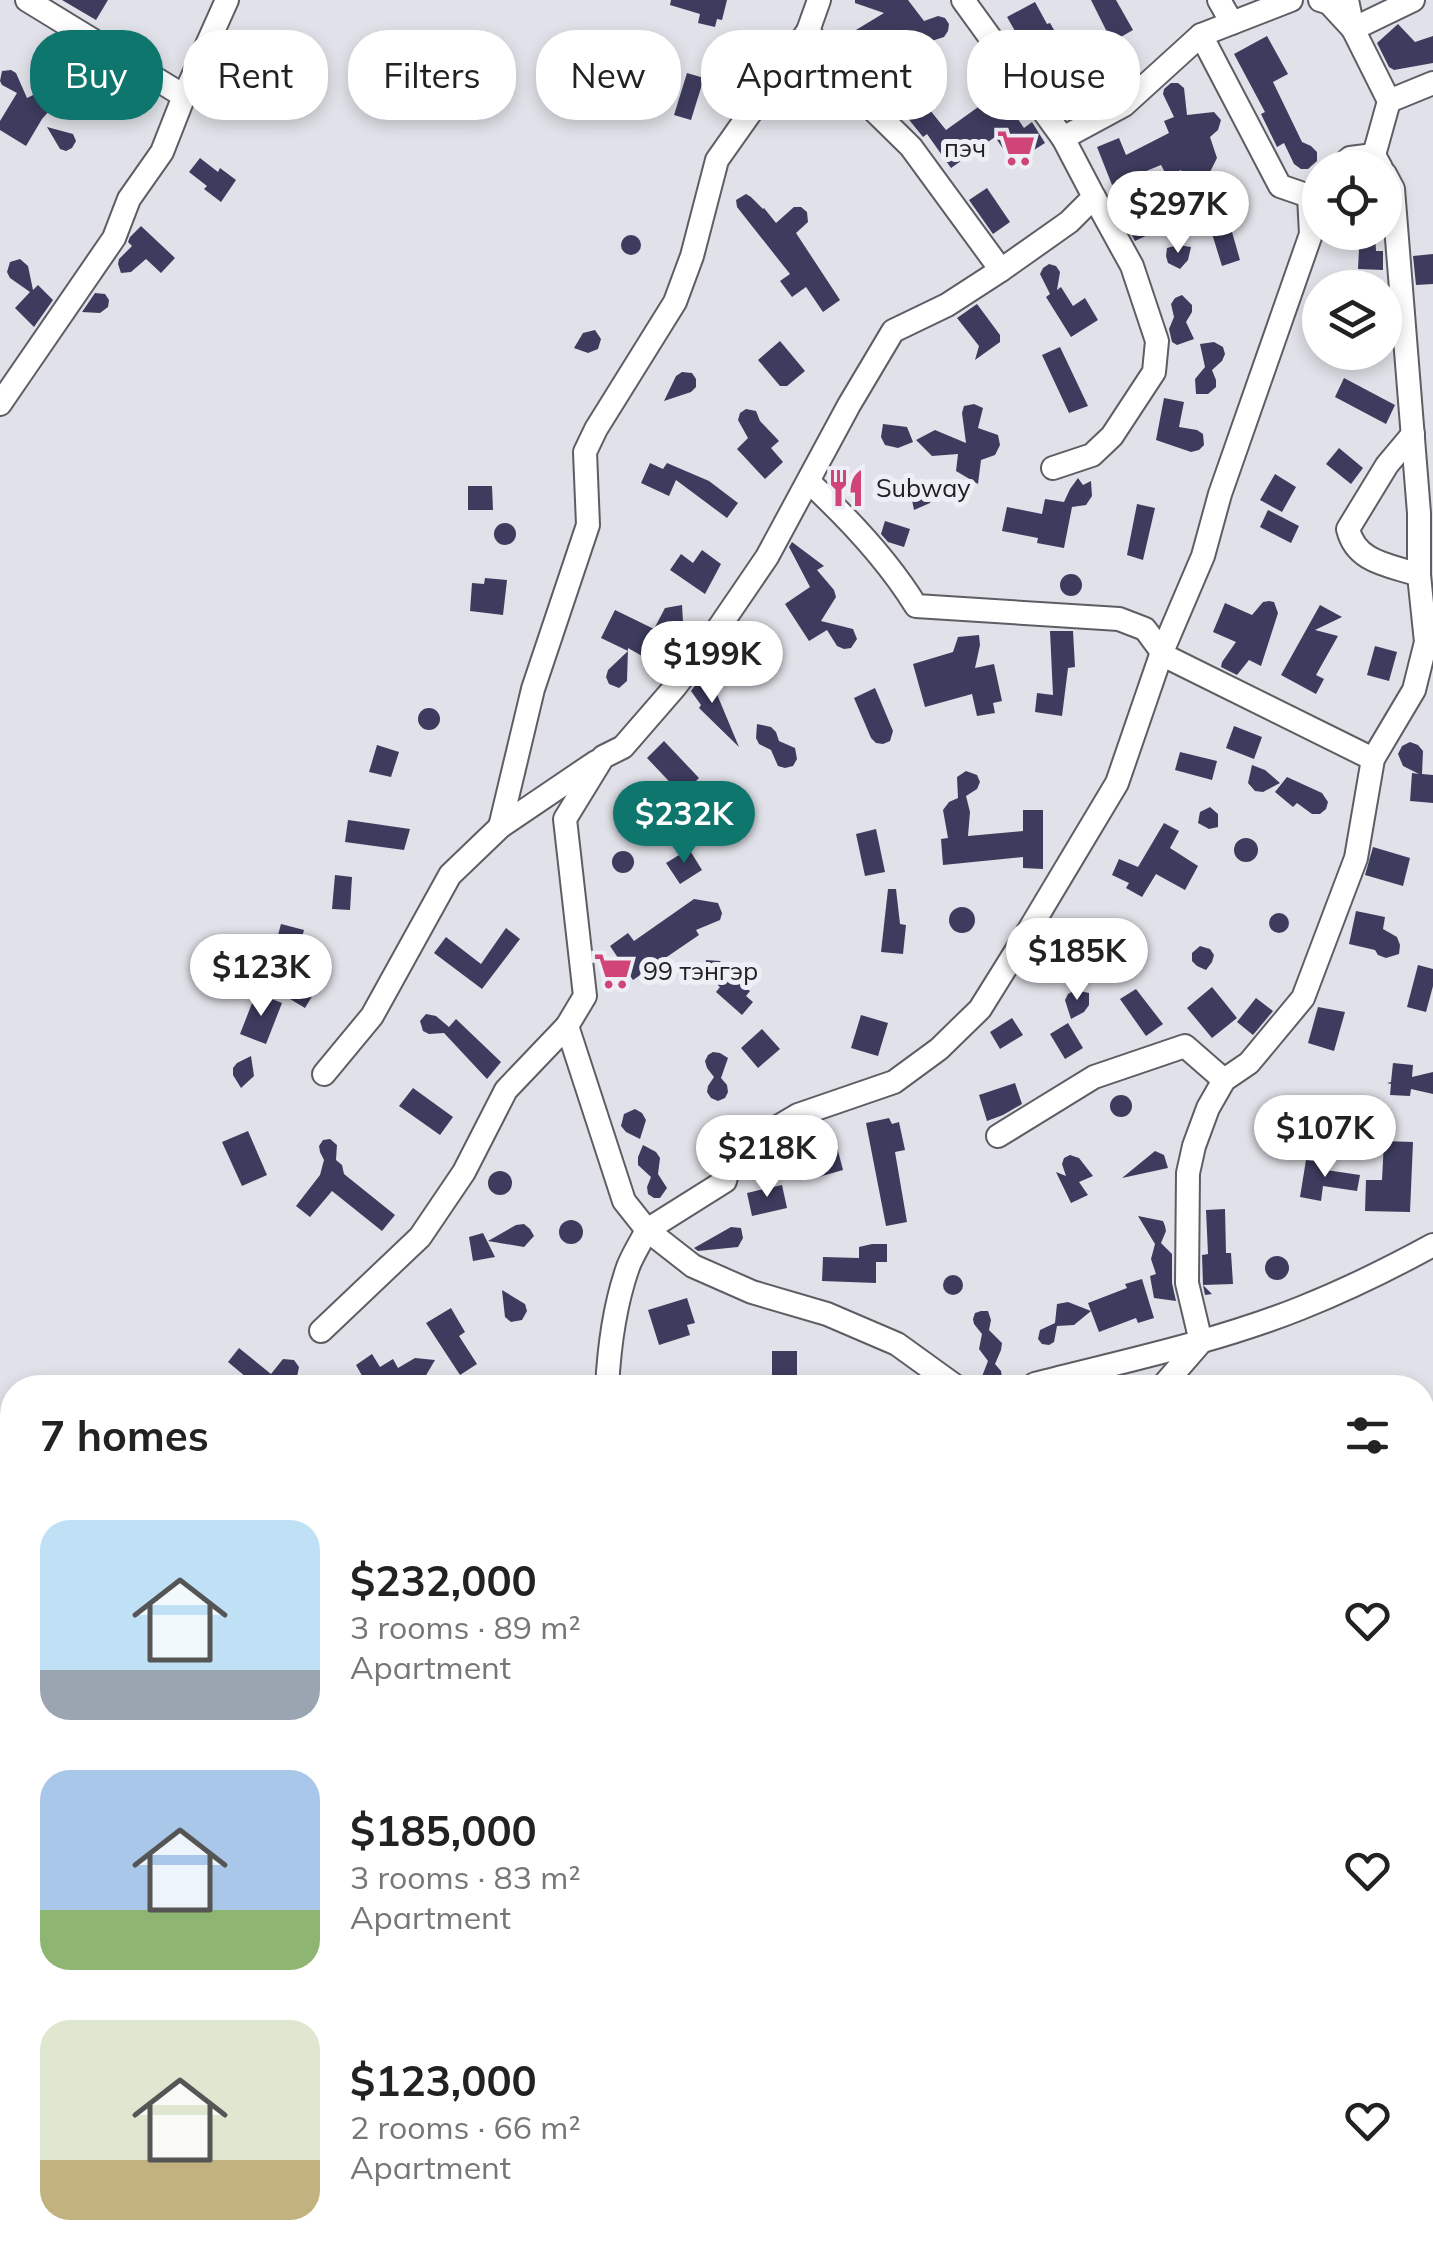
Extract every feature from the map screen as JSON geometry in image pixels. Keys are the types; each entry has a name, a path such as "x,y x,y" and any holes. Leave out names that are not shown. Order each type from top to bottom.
{"street":[{"path":"27,0 183,95"},
{"path":"214,30 227,0"},
{"path":"808,30 819,0"},
{"path":"963,0 1063,138 1132,266 1156,341 1154,372 1112,436 1092,455 1053,468"},
{"path":"1219,0 1232,23"},
{"path":"1063,138 1124,104 1201,35 1291,0"},
{"path":"1320,0 1329,3 1352,29 1389,101 1382,150"},
{"path":"1348,0 1352,29"},
{"path":"1352,29 1412,0"},
{"path":"1201,35 1280,186 1302,189"},
{"path":"1389,101 1433,83"},
{"path":"0,404 114,238 129,199 162,152 183,99"},
{"path":"500,826 533,689 588,525 585,452 675,302 692,256 717,160 745,120"},
{"path":"884,120 911,146 1001,270"},
{"path":"324,1074 372,1016 450,875 500,826 623,747 675,687 766,557 893,331 946,305 1001,270 1069,222 1094,197"},
{"path":"608,1375 620,1297 629,1265 647,1230 724,1181 732,1154 798,1115 894,1082 939,1049 980,1009 1117,782 1162,652 1203,556 1220,494 1304,250"},
{"path":"1201,1342 1187,1284 1188,1173 1194,1146 1224,1080 1250,1064 1304,998 1356,858 1373,758 1414,690 1426,642 1398,250"},
{"path":"1412,434 1387,465 1348,529 1352,543 1362,555 1419,575"},
{"path":"809,482 896,574 916,606 1120,619 1144,628 1162,652 1373,758"},
{"path":"321,1331 420,1237 464,1172 506,1090 567,1026 586,996 565,819 603,757"},
{"path":"567,1026 624,1201 647,1230 693,1266 752,1292 826,1314 898,1344 940,1375"},
{"path":"998,1136 1094,1076 1185,1046 1224,1080"},
{"path":"1071,1375 1201,1342 1301,1308 1433,1245"},
{"path":"1172,1375 1201,1342"}],"building":[{"path":"62,0 108,0 96,20"},
{"path":"671,0 727,0 722,20 717,19 715,27 698,23 700,14 670,5"},
{"path":"908,0 924,21 945,18 948,31 856,30 884,13 855,3"},
{"path":"1091,0 1116,0 1133,30 1106,30"},
{"path":"1035,2 1054,30 1014,30 1007,17"},
{"path":"1398,24 1415,42 1433,36 1433,63 1394,70 1389,67 1377,43"},
{"path":"1267,36 1288,74 1273,82 1302,142 1315,150 1302,150 1302,169 1294,164 1284,143 1277,147 1261,114 1265,112 1234,54"},
{"path":"2,71 16,73 27,98 30,96 30,120 41,120 26,146 0,130 0,121 17,93 2,85"},
{"path":"687,73 701,77 691,120 681,117 681,92"},
{"path":"1171,83 1184,88 1187,115 1214,112 1221,120 1210,137 1217,158 1210,172 1240,260 1222,266 1201,198 1198,212 1181,170 1167,176 1161,165 1112,185 1097,147 1119,138 1126,155 1169,133 1164,121 1174,117 1163,94"},
{"path":"967,115 967,120 1019,120 1024,128 1032,122 1045,143 1013,163 995,137 951,168 927,134 923,137 909,120 938,120 946,130"},
{"path":"47,127 73,134 76,141 72,148 60,149"},
{"path":"200,158 236,180 221,202 189,172"},
{"path":"987,188 1010,222 993,234 969,200"},
{"path":"746,194 776,223 794,207 807,212 808,222 796,233 840,300 823,312 806,287 792,297 780,281 790,274 737,207 736,200"},
{"path":"1134,197 1152,233 1135,241 1116,206"},
{"path":"141,226 175,258 161,273 146,259 131,272 121,273 119,259 132,246 128,242 130,237"},
{"path":"631,235 641,245 631,255 621,245"},
{"path":"1191,247 1188,260 1180,269 1168,263 1166,256 1167,248"},
{"path":"1359,250 1383,251 1383,270 1358,269"},
{"path":"1433,254 1433,284 1416,285 1413,256"},
{"path":"20,259 28,266 33,290 38,285 53,300 34,327 15,308 30,292 7,272 10,262"},
{"path":"1049,264 1060,272 1057,290 1061,287 1073,306 1085,298 1098,320 1071,337 1046,297 1050,294 1040,274"},
{"path":"95,293 105,294 108,307 100,313 82,312"},
{"path":"1182,295 1192,305 1186,322 1194,339 1177,345 1172,342 1169,329 1174,317 1171,304"},
{"path":"977,304 1000,335 1000,342 975,360 979,346 957,318"},
{"path":"595,330 601,339 598,349 588,353 574,348 583,333"},
{"path":"780,341 805,371 787,386 780,386 758,360"},
{"path":"1214,342 1223,347 1225,354 1212,370 1216,387 1208,394 1196,394 1195,379 1205,367 1200,344"},
{"path":"1060,347 1088,406 1069,413 1042,355"},
{"path":"692,373 696,387 664,401 676,376"},
{"path":"1344,378 1395,405 1386,424 1335,397"},
{"path":"1164,398 1184,402 1179,427 1203,434 1204,445 1199,450 1191,452 1156,440"},
{"path":"974,404 983,408 978,428 998,435 1000,445 995,455 981,460 978,484 956,471 958,454 932,456 916,440 935,430 966,443 962,413 964,406"},
{"path":"746,409 756,411 779,441 771,448 783,462 765,479 737,449 748,438 738,420"},
{"path":"883,424 907,427 913,442 898,448 885,445 881,437"},
{"path":"1339,448 1363,468 1351,484 1326,464"},
{"path":"650,463 663,469 667,463 709,481 738,503 727,518 676,480 669,496 641,483"},
{"path":"1275,474 1296,487 1282,512 1260,500"},
{"path":"1078,478 1083,485 1091,481 1092,496 1086,505 1072,507 1064,548 1002,531 1007,507 1042,514 1045,499 1064,502"},
{"path":"468,486 492,486 493,510 468,510"},
{"path":"923,487 933,494 930,503 914,510 911,495"},
{"path":"1137,504 1155,508 1143,560 1127,555"},
{"path":"1268,510 1299,526 1291,543 1260,527"},
{"path":"885,521 910,529 904,547 888,542 881,534"},
{"path":"505,523 513,526 513,542 505,545 497,542 494,534 497,526"},
{"path":"792,542 824,566 817,570 836,597 821,621 853,629 857,639 851,648 837,646 827,630 809,641 785,604 810,587 789,547"},
{"path":"702,550 721,564 705,594 670,570 681,554 693,563"},
{"path":"1071,574 1079,577 1079,593 1071,596 1063,593 1060,585 1063,577"},
{"path":"485,578 507,580 503,615 470,611 472,583 484,584"},
{"path":"1263,602 1274,602 1278,613 1261,666 1249,660 1237,675 1221,667 1236,642 1213,632 1225,603 1252,615"},
{"path":"682,605 683,622 660,642 669,648 662,668 601,638 615,610 654,629 665,608"},
{"path":"1320,605 1342,617 1315,630 1338,636 1316,675 1324,679 1316,694 1281,675"},
{"path":"1050,631 1073,631 1075,667 1068,668 1062,716 1035,712 1037,693 1053,695"},
{"path":"979,635 975,668 994,664 1002,701 993,703 995,713 977,716 972,694 925,707 913,664 953,652 958,637"},
{"path":"1375,646 1397,652 1389,681 1367,675"},
{"path":"628,651 627,681 619,688 609,684 608,670"},
{"path":"703,675 711,680 739,747 699,708 701,705 691,691"},
{"path":"875,688 893,731 890,741 883,744 871,738 854,698"},
{"path":"429,708 437,711 437,727 429,730 421,727 418,719 421,711"},
{"path":"757,724 771,727 779,741 795,748 797,759 793,766 778,766 771,750 759,744"},
{"path":"1234,726 1262,737 1254,759 1226,748"},
{"path":"664,741 699,778 682,795 647,758"},
{"path":"1410,742 1423,751 1422,774 1433,775 1433,803 1410,801 1412,773 1419,774 1403,766 1398,754"},
{"path":"377,745 399,752 391,777 369,772"},
{"path":"1180,752 1217,761 1212,780 1175,770"},
{"path":"1252,765 1280,783 1263,792 1255,791 1248,783"},
{"path":"966,771 977,775 980,782 966,796 970,812 968,836 1023,831 1023,810 1043,810 1043,869 1023,868 1023,857 943,865 941,839 948,838 943,810 958,798 957,777"},
{"path":"1287,777 1322,793 1328,802 1326,809 1312,814 1297,803 1293,807 1275,792"},
{"path":"1210,807 1218,814 1218,827 1209,829 1198,823 1200,812"},
{"path":"721,815 729,815 735,825 729,835 721,835 715,829 715,821"},
{"path":"348,820 410,829 404,850 345,842"},
{"path":"1164,823 1179,831 1170,848 1198,866 1185,890 1156,874 1142,897 1126,888 1129,883 1112,875 1119,859 1138,867"},
{"path":"876,829 885,872 865,876 856,834"},
{"path":"1246,838 1258,850 1246,862 1234,850"},
{"path":"1373,847 1410,858 1403,886 1365,875"},
{"path":"689,849 702,870 680,884 666,863"},
{"path":"623,851 631,854 631,870 623,873 615,870 612,862 615,854"},
{"path":"335,875 352,877 350,910 332,909"},
{"path":"888,889 896,889 900,924 906,925 903,954 881,952"},
{"path":"694,899 718,903 720,920 696,930 699,935 633,980 610,946 628,933 634,941"},
{"path":"962,907 971,911 975,920 971,929 962,933 953,929 949,920 953,911"},
{"path":"1356,911 1385,917 1383,929 1397,937 1399,954 1386,958 1375,950 1349,944"},
{"path":"1275,913 1283,913 1289,923 1283,933 1275,933 1269,927 1269,919"},
{"path":"281,924 304,930 294,967 271,961"},
{"path":"506,928 520,939 482,989 434,953 446,937 481,964"},
{"path":"1200,946 1214,955 1206,970 1192,961 1192,953"},
{"path":"706,960 720,961 727,979 731,975 750,991 746,996 753,1002 742,1015 716,992 720,987 705,974"},
{"path":"1418,965 1433,969 1426,1012 1407,1007"},
{"path":"293,970 316,983 305,1008 280,993"},
{"path":"1212,987 1237,1018 1212,1038 1187,1008"},
{"path":"1136,989 1163,1024 1146,1036 1120,999"},
{"path":"1075,990 1089,993 1089,1005 1071,1019 1065,1000"},
{"path":"256,993 282,1003 266,1044 240,1034"},
{"path":"1256,998 1273,1011 1253,1035 1237,1022"},
{"path":"1318,1007 1345,1012 1334,1051 1308,1043"},
{"path":"426,1014 436,1016 449,1027 456,1019 501,1062 487,1079 444,1033 423,1031 420,1021"},
{"path":"861,1015 888,1023 878,1056 851,1048"},
{"path":"1012,1018 1023,1035 1000,1049 990,1032"},
{"path":"1068,1023 1083,1048 1065,1059 1050,1034"},
{"path":"762,1029 780,1049 758,1068 741,1048"},
{"path":"713,1052 728,1058 721,1078 728,1092 718,1101 707,1092 714,1077 705,1061"},
{"path":"251,1056 254,1076 241,1088 233,1068"},
{"path":"1393,1063 1413,1065 1412,1077 1433,1072 1433,1094 1411,1089 1410,1096 1390,1095 1391,1084 1387,1083 1391,1082"},
{"path":"1015,1083 1022,1104 987,1121 979,1095"},
{"path":"413,1088 453,1117 440,1135 399,1106"},
{"path":"1121,1095 1129,1098 1129,1114 1121,1117 1113,1114 1110,1106 1113,1098"},
{"path":"635,1109 646,1120 640,1139 621,1126 624,1114"},
{"path":"889,1118 892,1124 899,1122 905,1150 895,1152 907,1222 886,1226 866,1123"},
{"path":"1275,1126 1298,1127 1297,1151 1275,1151"},
{"path":"248,1131 267,1175 242,1186 222,1142"},
{"path":"833,1132 843,1170 815,1178 804,1140"},
{"path":"330,1139 337,1145 336,1160 344,1174 395,1215 382,1231 332,1191 310,1217 296,1206 320,1175 324,1160 319,1146"},
{"path":"1384,1141 1413,1142 1410,1212 1365,1211 1366,1180 1382,1180"},
{"path":"643,1145 660,1158 658,1174 667,1188 660,1198 648,1194 651,1177 638,1165"},
{"path":"1155,1151 1164,1155 1168,1168 1122,1178"},
{"path":"1070,1155 1079,1158 1093,1176 1079,1182 1088,1195 1071,1203 1056,1172 1066,1176 1062,1164"},
{"path":"1306,1160 1327,1163 1326,1170 1360,1175 1357,1191 1323,1186 1321,1201 1300,1197"},
{"path":"500,1171 512,1183 500,1195 488,1183"},
{"path":"782,1185 787,1208 752,1216 747,1193"},
{"path":"1225,1209 1226,1253 1231,1253 1233,1284 1203,1285 1202,1255 1208,1254 1206,1210"},
{"path":"1138,1216 1163,1221 1166,1231 1161,1243 1172,1254 1176,1301 1154,1298 1150,1276 1156,1274 1151,1259 1155,1244"},
{"path":"571,1220 583,1232 571,1244 559,1232"},
{"path":"524,1224 534,1236 524,1247 488,1241 516,1225"},
{"path":"731,1227 741,1228 743,1238 738,1247 698,1251 694,1248"},
{"path":"483,1233 495,1257 473,1261 469,1237"},
{"path":"887,1244 887,1262 876,1262 876,1283 822,1281 823,1257 859,1258 859,1247"},
{"path":"1277,1256 1289,1268 1277,1280 1265,1268"},
{"path":"949,1275 957,1275 963,1285 957,1295 949,1295 943,1289 943,1281"},
{"path":"1142,1279 1154,1318 1138,1323 1136,1318 1099,1332 1088,1303"},
{"path":"502,1290 525,1304 527,1311 522,1320 511,1322 505,1317"},
{"path":"687,1298 695,1323 687,1325 690,1335 659,1345 648,1310"},
{"path":"1068,1302 1091,1311 1074,1325 1057,1326 1054,1342 1042,1344 1038,1339 1040,1330 1055,1323 1057,1304"},
{"path":"451,1308 465,1332 459,1336 477,1364 460,1375 426,1323"},
{"path":"988,1311 989,1330 1002,1343 995,1364 1002,1375 983,1375 988,1361 979,1349 982,1334 974,1324 975,1313"},
{"path":"239,1348 271,1374 283,1359 294,1360 299,1367 297,1375 244,1375 228,1362"},
{"path":"772,1351 797,1351 797,1375 772,1375"},
{"path":"372,1354 380,1367 393,1359 398,1368 415,1358 435,1360 426,1375 362,1375 356,1365"}],"place":[{"name":"пэч","path":"1016,148"},
{"name":"Subway","path":"846,488"},
{"name":"99 тэнгэр","path":"613,971"}]}
